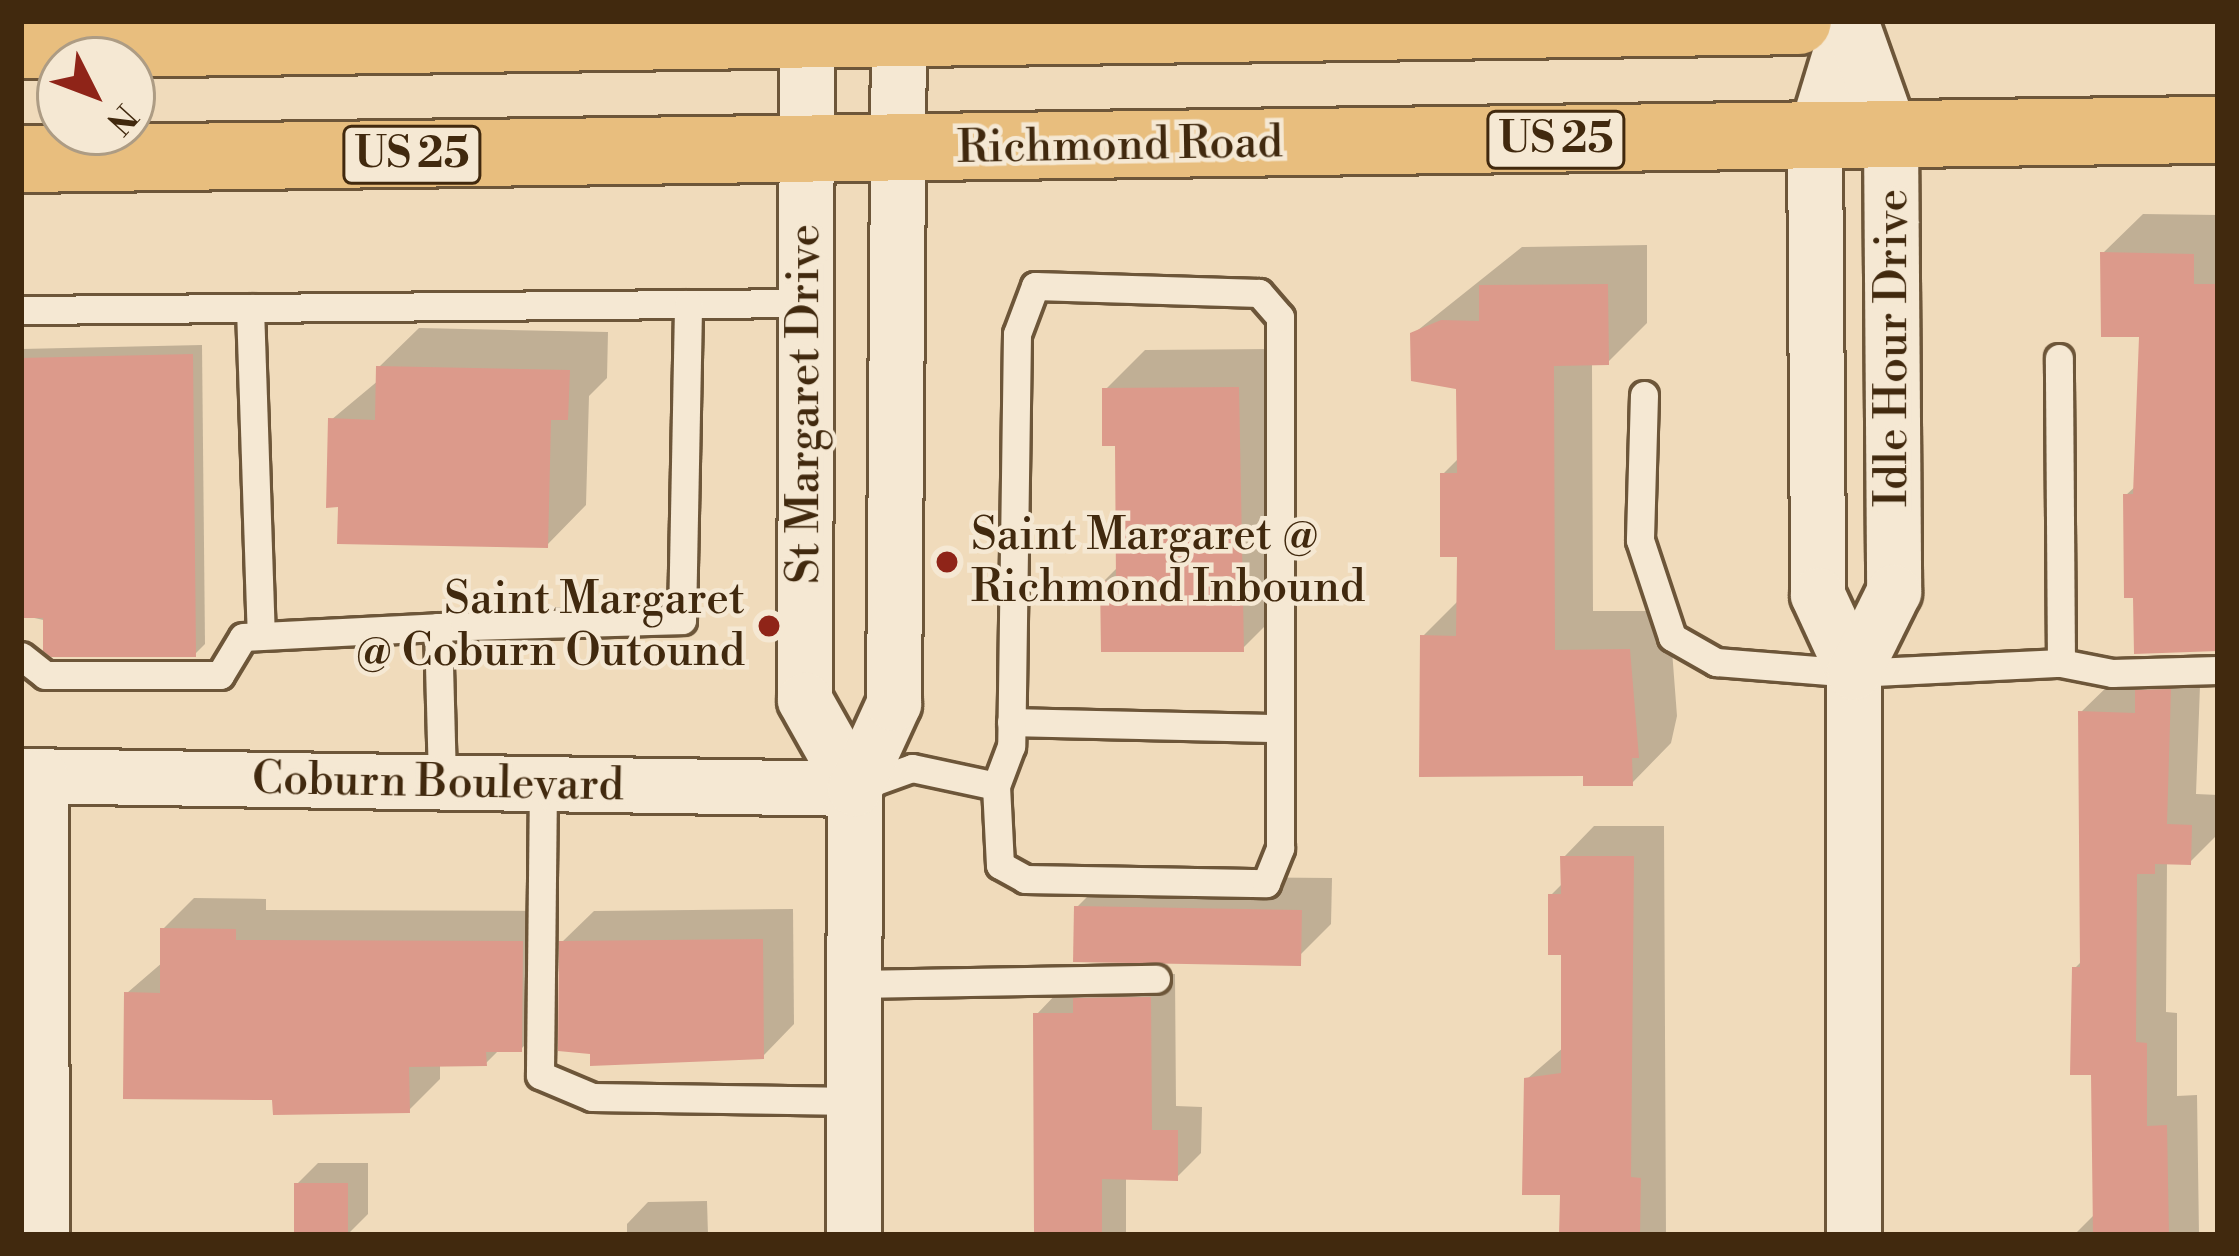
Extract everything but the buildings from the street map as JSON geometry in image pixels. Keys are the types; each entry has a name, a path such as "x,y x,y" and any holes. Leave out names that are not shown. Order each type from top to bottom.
{"main road":[{"path":"21,45 807,29 1798,21"},
{"name":"Richmond Road","path":"21,159 2218,130"}],"street":[{"name":"Idle Hour Drive","path":"1851,21 1892,134 1894,592 1854,673"},
{"name":"Idle Hour Drive","path":"1851,21 1815,136 1818,595 1854,673 1854,1235"},
{"name":"St Margaret Drive","path":"854,1235 855,789 894,704 893,150 899,28"},
{"name":"St Margaret Drive","path":"807,29 803,151 805,700 855,789"},
{"name":"Coburn Boulevard","path":"31,776 855,789"},
{"path":"31,776 43,1235"}],"lane":[{"path":"1035,286 1259,293 1280,317 1279,728 1280,848 1266,883 1025,879 1000,865 996,786 1011,722 1017,334 1035,286"},
{"path":"21,310 804,303"},
{"path":"21,656 45,675 220,676 243,638 682,620 688,304"},
{"path":"250,308 261,636"},
{"path":"2060,358 2061,663"},
{"path":"1644,395 1640,540 1672,637 1716,662 1854,673 2061,663 2112,673 2218,670"},
{"path":"438,627 442,783"},
{"path":"1011,722 1279,728"},
{"path":"855,789 912,768 996,786"},
{"path":"542,784 540,1075 592,1097 854,1101"},
{"path":"855,984 1156,980"}],"place":[{"name":"Saint Margaret @ Richmond Inbound","path":"947,562"},
{"name":"Saint Margaret @ Coburn Outound","path":"769,626"}]}
